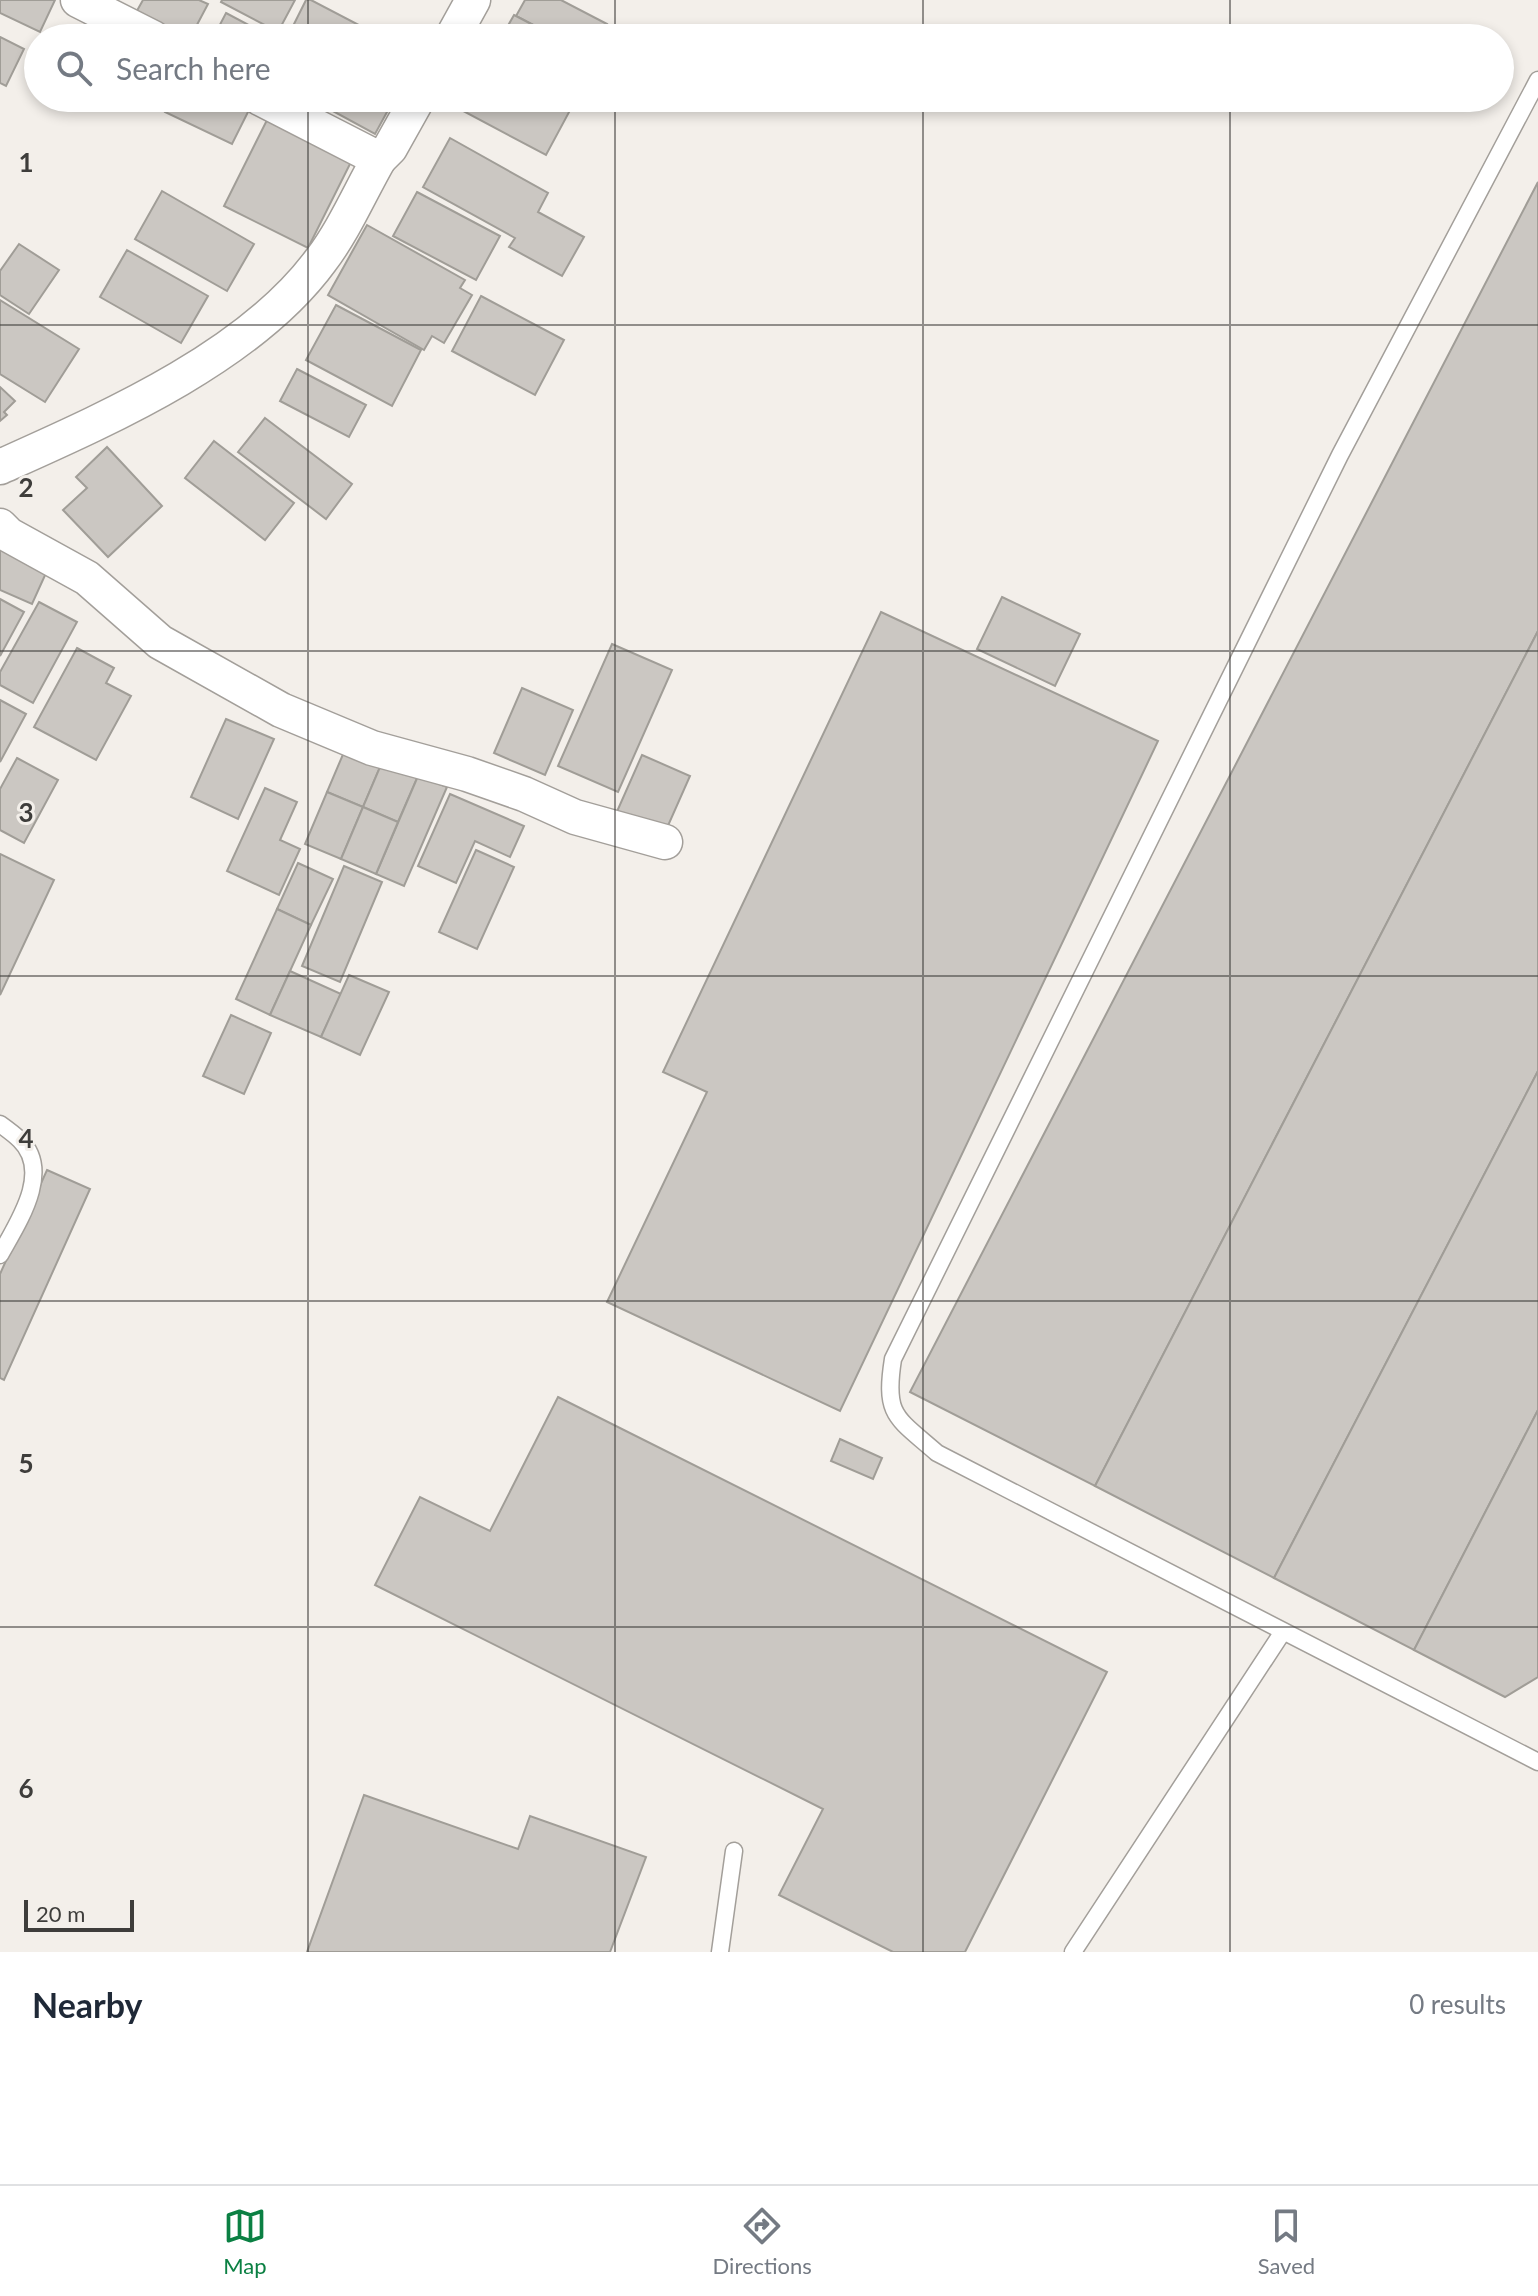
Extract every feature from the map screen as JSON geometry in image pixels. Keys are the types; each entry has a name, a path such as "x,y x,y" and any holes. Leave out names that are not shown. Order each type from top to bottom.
{"street":[{"path":"78,0 125,24"},
{"path":"460,24 473,0"},
{"path":"287,112 379,159"},
{"path":"0,467 111,417 198,366 274,313 321,260 379,159 390,148 410,112"},
{"path":"0,526 9,535 87,578 160,642 281,710 372,748 467,774 524,794 575,817 665,842"}],"lane":[{"path":"1538,80 1340,455 893,1359 888,1390 896,1417 937,1453 1538,1762"},
{"path":"0,1124 22,1141 31,1159 33,1179 26,1207 0,1255"},
{"path":"1073,1952 1282,1633"},
{"path":"720,1952 734,1851"}],"building":[{"path":"0,0 55,0 44,24 24,24 0,13"},
{"path":"143,0 199,0 208,4 197,24 150,24 134,16"},
{"path":"295,0 282,24 263,24 221,2"},
{"path":"306,0 311,0 357,24 294,24"},
{"path":"525,0 561,0 607,24 531,24 516,16"},
{"path":"226,13 247,24 220,24"},
{"path":"514,15 531,24 509,24"},
{"path":"0,37 24,49 6,86 0,83"},
{"path":"165,112 248,112 232,144"},
{"path":"335,112 387,112 375,134"},
{"path":"465,112 569,112 546,155"},
{"path":"269,116 353,158 308,248 224,206"},
{"path":"450,138 548,193 538,212 584,237 562,276 509,247 515,238 423,187"},
{"path":"1538,182 1538,631 1095,1486 910,1392"},
{"path":"162,191 254,244 227,291 135,239"},
{"path":"417,192 500,236 476,280 393,236"},
{"path":"367,225 465,280 460,288 472,295 444,343 432,336 424,350 328,295"},
{"path":"19,244 59,270 29,314 0,295 0,271"},
{"path":"127,250 208,296 181,343 100,297"},
{"path":"481,296 564,340 535,395 452,351"},
{"path":"0,300 79,349 45,402 0,374"},
{"path":"336,305 421,350 392,406 306,360"},
{"path":"297,369 366,405 349,437 280,401"},
{"path":"0,387 15,401 0,421"},
{"path":"265,418 352,484 326,519 238,452"},
{"path":"214,441 294,503 265,540 185,478"},
{"path":"107,447 162,506 108,557 63,510 87,488 76,477"},
{"path":"0,545 51,562 32,604 0,590"},
{"path":"1002,597 1080,634 1055,686 977,649"},
{"path":"0,599 24,612 0,656"},
{"path":"39,602 77,622 33,703 0,685 0,672"},
{"path":"881,612 1158,741 840,1411 607,1302 707,1092 663,1072"},
{"path":"1538,631 1538,1071 1274,1578 1095,1486"},
{"path":"612,644 672,670 618,792 558,766"},
{"path":"77,648 114,668 106,683 131,696 96,760 34,727"},
{"path":"522,688 573,710 545,775 494,753"},
{"path":"0,700 26,714 0,762"},
{"path":"226,719 274,739 238,819 191,797"},
{"path":"347,745 383,760 363,807 327,792"},
{"path":"642,755 690,776 663,837 615,816"},
{"path":"17,758 58,780 24,843 0,830 0,789"},
{"path":"383,760 418,776 398,822 363,807"},
{"path":"418,776 447,787 404,886 376,874"},
{"path":"265,788 297,802 280,840 300,849 279,895 227,871"},
{"path":"327,792 363,807 341,859 305,844"},
{"path":"450,794 524,826 510,857 475,841 456,883 418,866"},
{"path":"363,807 398,822 376,874 341,859"},
{"path":"476,850 514,867 477,949 439,932"},
{"path":"0,854 54,880 0,995"},
{"path":"298,863 333,879 311,925 277,909"},
{"path":"344,866 382,882 340,982 302,966"},
{"path":"277,909 311,925 270,1015 236,999"},
{"path":"290,971 341,994 321,1037 270,1015"},
{"path":"349,975 389,992 360,1055 321,1037"},
{"path":"231,1015 271,1033 244,1094 203,1076"},
{"path":"1538,1071 1538,1410 1414,1650 1274,1578"},
{"path":"47,1170 90,1189 4,1380 0,1378 0,1274"},
{"path":"558,1397 1107,1672 965,1952 893,1952 779,1895 823,1809 375,1585 420,1497 490,1531"},
{"path":"1538,1410 1538,1677 1505,1697 1414,1650"},
{"path":"840,1439 882,1458 873,1479 831,1461"},
{"path":"364,1795 518,1849 530,1816 646,1857 610,1952 307,1952"}]}
